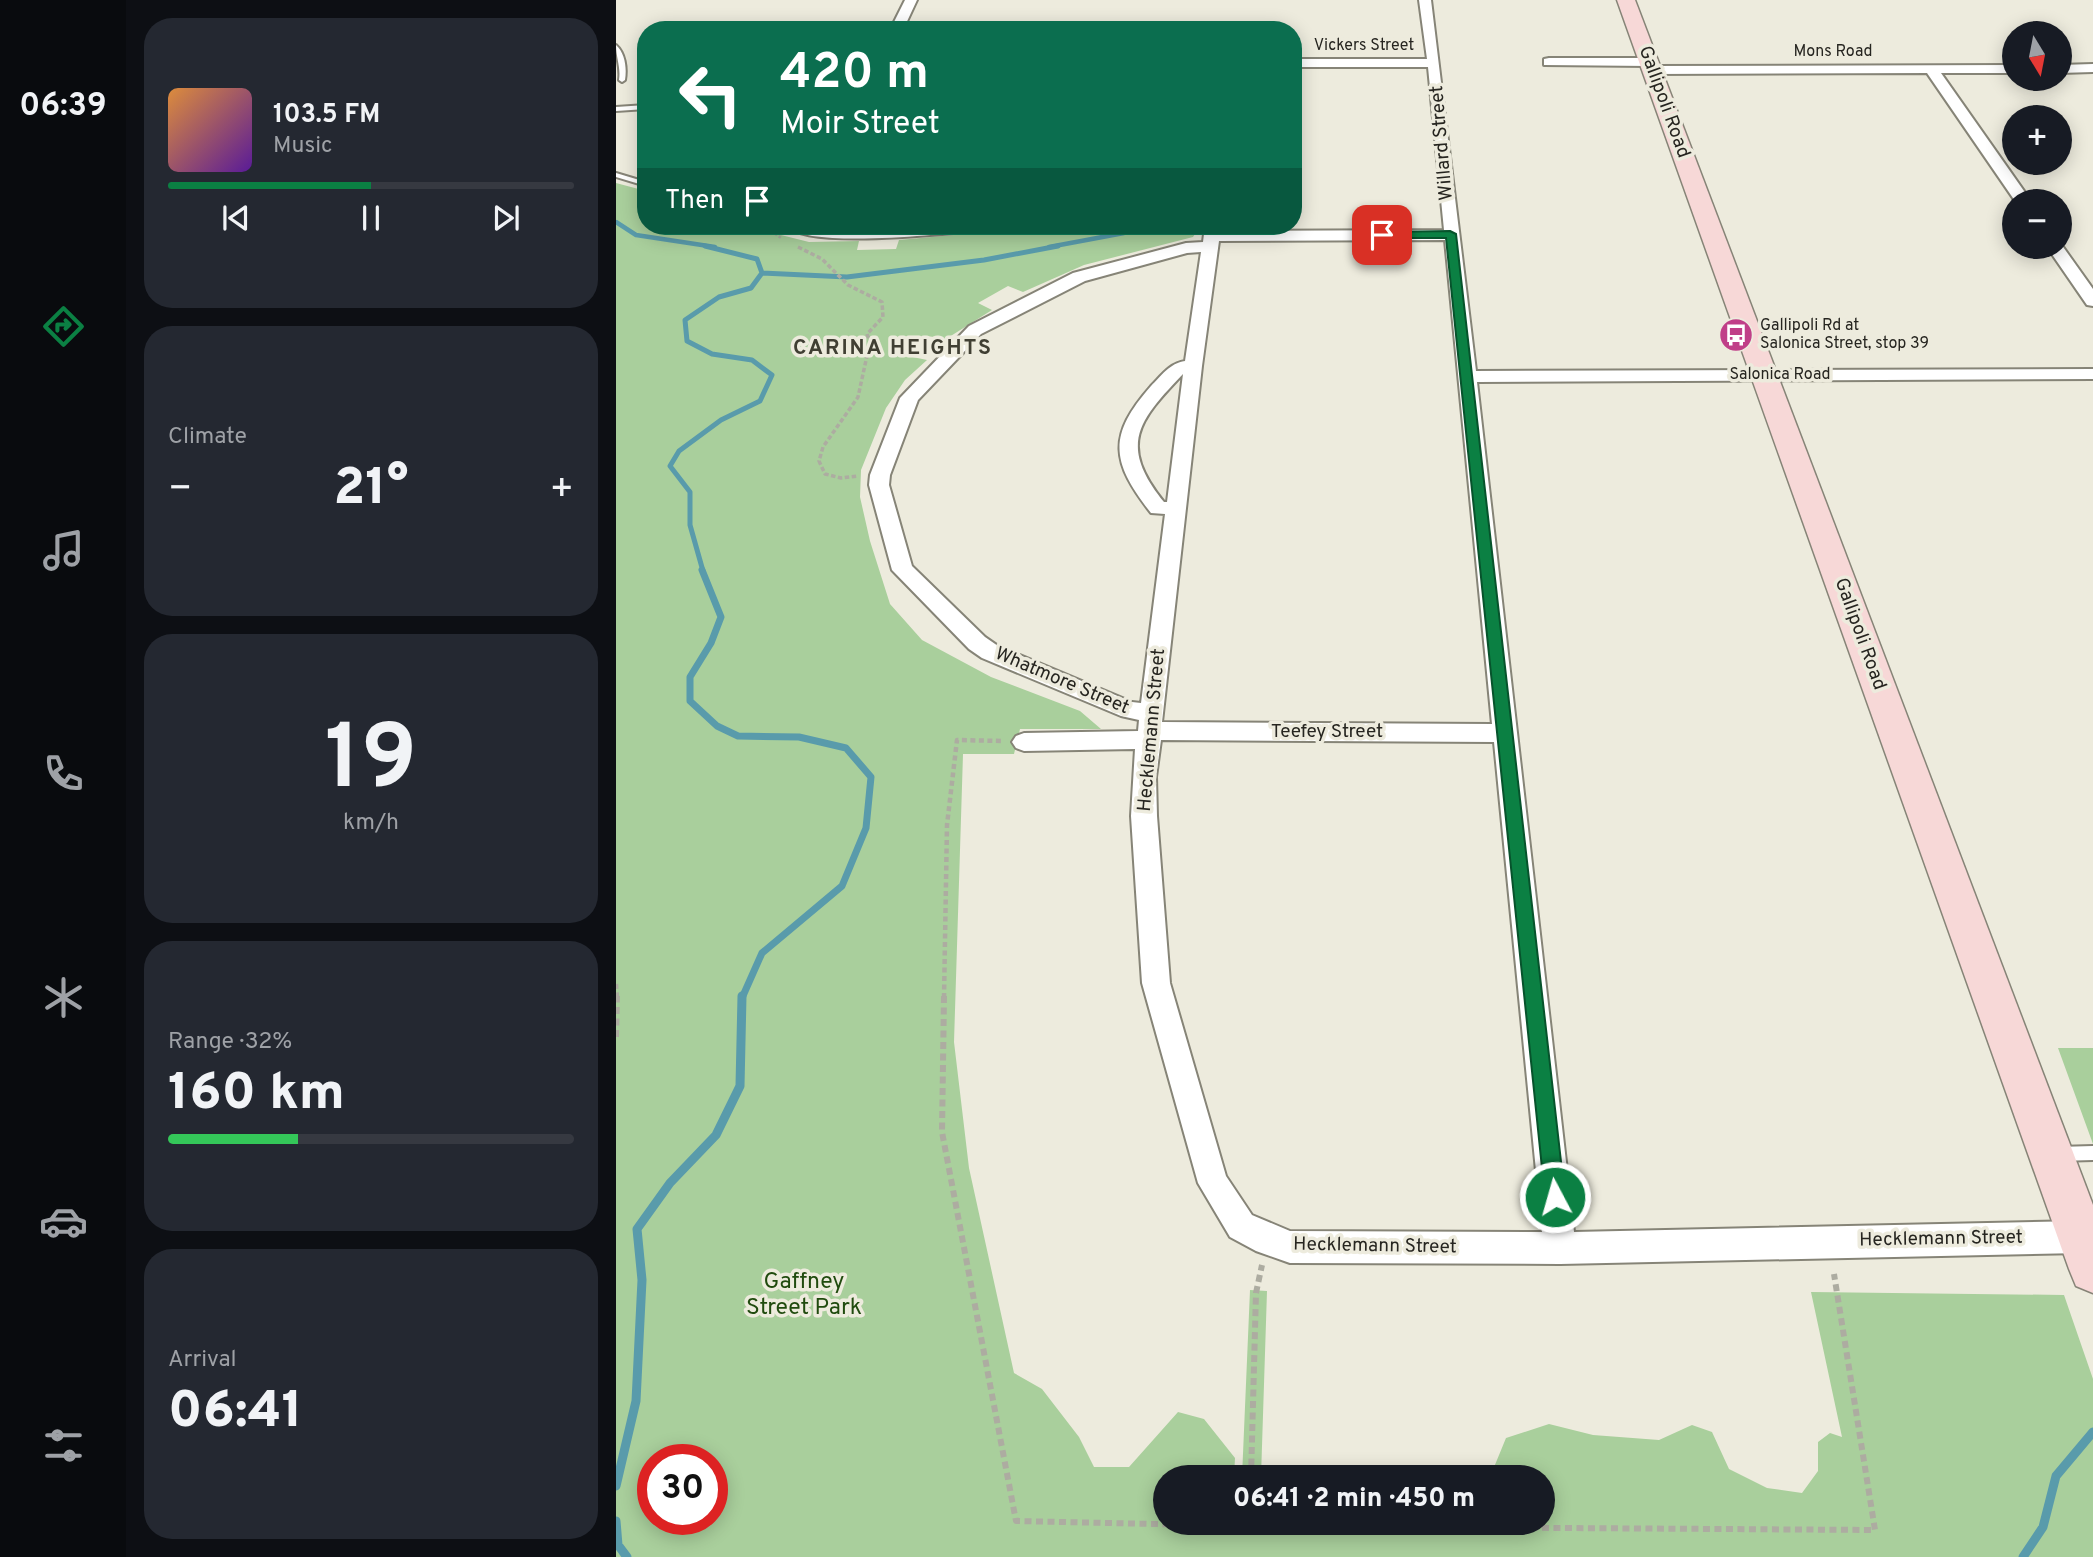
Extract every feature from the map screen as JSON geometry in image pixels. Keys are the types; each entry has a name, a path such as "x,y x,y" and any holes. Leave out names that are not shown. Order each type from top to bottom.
{"street":[{"path":"900,21 911,0"},
{"name":"Willard Street","path":"1425,0 1434,63 1450,234 1560,1248"},
{"name":"Gallipoli Road","path":"1626,0 2087,1253"},
{"path":"1549,62 1651,66"},
{"name":"Vickers Street","path":"1302,63 1434,63"},
{"name":"Mons Road","path":"1651,66 2002,69"},
{"path":"2072,69 2093,68"},
{"path":"1931,69 2015,189"},
{"name":"Whatmore Street","path":"1151,728 1129,710 1006,659 977,643 903,570 882,497 880,475 909,398 975,330 1079,276 1186,248 1212,236 1450,234"},
{"name":"Hecklemann Street","path":"1212,236 1193,366 1144,777 1144,816 1156,984 1213,1183 1241,1226 1267,1240 1290,1247 2087,1253"},
{"path":"2063,259 2093,301"},
{"path":"1176,508 1158,508 1146,495 1130,467 1126,443 1131,423 1142,406 1180,367 1193,366"},
{"name":"Salonica Road","path":"1466,377 2093,374"},
{"name":"Teefey Street","path":"1024,742 1151,728 1504,733"}],"lane":[{"path":"616,47 624,68 622,80"},
{"path":"616,109 637,108"},
{"path":"616,175 637,181"},
{"path":"2050,1154 2093,1153"}],"path":[{"path":"833,271 848,285 882,302 885,312 883,320 867,334 870,342 858,397 823,447 819,461 825,474 841,478 880,475"},
{"path":"1024,742 957,740 947,825 942,1132 1016,1521 1153,1523"},
{"path":"616,984 616,1037"},
{"path":"1251,1465 1256,1293 1267,1240"},
{"path":"1555,1527 1875,1530 1834,1274"}],"green space":[{"name":"Gaffney Street Park","path":"616,183 637,189 637,235 781,235 809,242 859,241 857,250 896,249 899,240 953,235 1194,235 1084,265 1023,292 1008,286 978,303 992,310 946,339 927,336 908,356 927,360 905,380 886,408 861,470 860,497 870,541 890,604 922,640 991,677 1080,711 1101,729 1020,729 1014,754 963,754 954,1042 969,1168 1014,1373 1042,1389 1079,1437 1094,1467 1129,1467 1178,1412 1204,1419 1235,1458 1235,1465 1153,1465 1153,1535 1555,1535 1555,1465 1495,1465 1506,1438 1549,1424 1593,1435 1659,1440 1692,1425 1712,1432 1729,1469 1767,1488 1802,1493 1818,1471 1818,1442 1830,1433 1842,1437 1811,1292 2064,1295 2093,1379 2093,1557 616,1557"},
{"path":"2058,1048 2093,1048 2093,1144"},
{"path":"1250,1290 1267,1291 1261,1465 1243,1465"}],"waterway":[{"path":"616,222 636,235 715,247"},
{"path":"1049,247 1113,235"},
{"path":"705,246 757,259 762,273"},
{"path":"762,273 847,277 984,260 1058,246"},
{"path":"703,571 690,525 690,492 670,466 679,451 721,420 760,401 772,375 752,360 712,354 687,341 685,320 719,297 751,288 762,273"},
{"path":"702,570 721,617 711,643 690,677 690,701 717,726 738,736 799,737 846,748 871,777 866,828 842,886 762,953 742,998"},
{"path":"616,1486 636,1401 642,1280 637,1229 670,1183 716,1135 740,1086 742,996"},
{"path":"2023,1557 2043,1527 2056,1476 2093,1432"},
{"path":"616,1521 618,1545 627,1557"}],"place":[{"name":"Gallipoli Rd at Salonica Street, stop 39","path":"1736,335"}],"district":[{"name":"CARINA HEIGHTS","path":"893,348"}],"route":[{"path":"1382,235 1450,234 1555,1197"}]}
